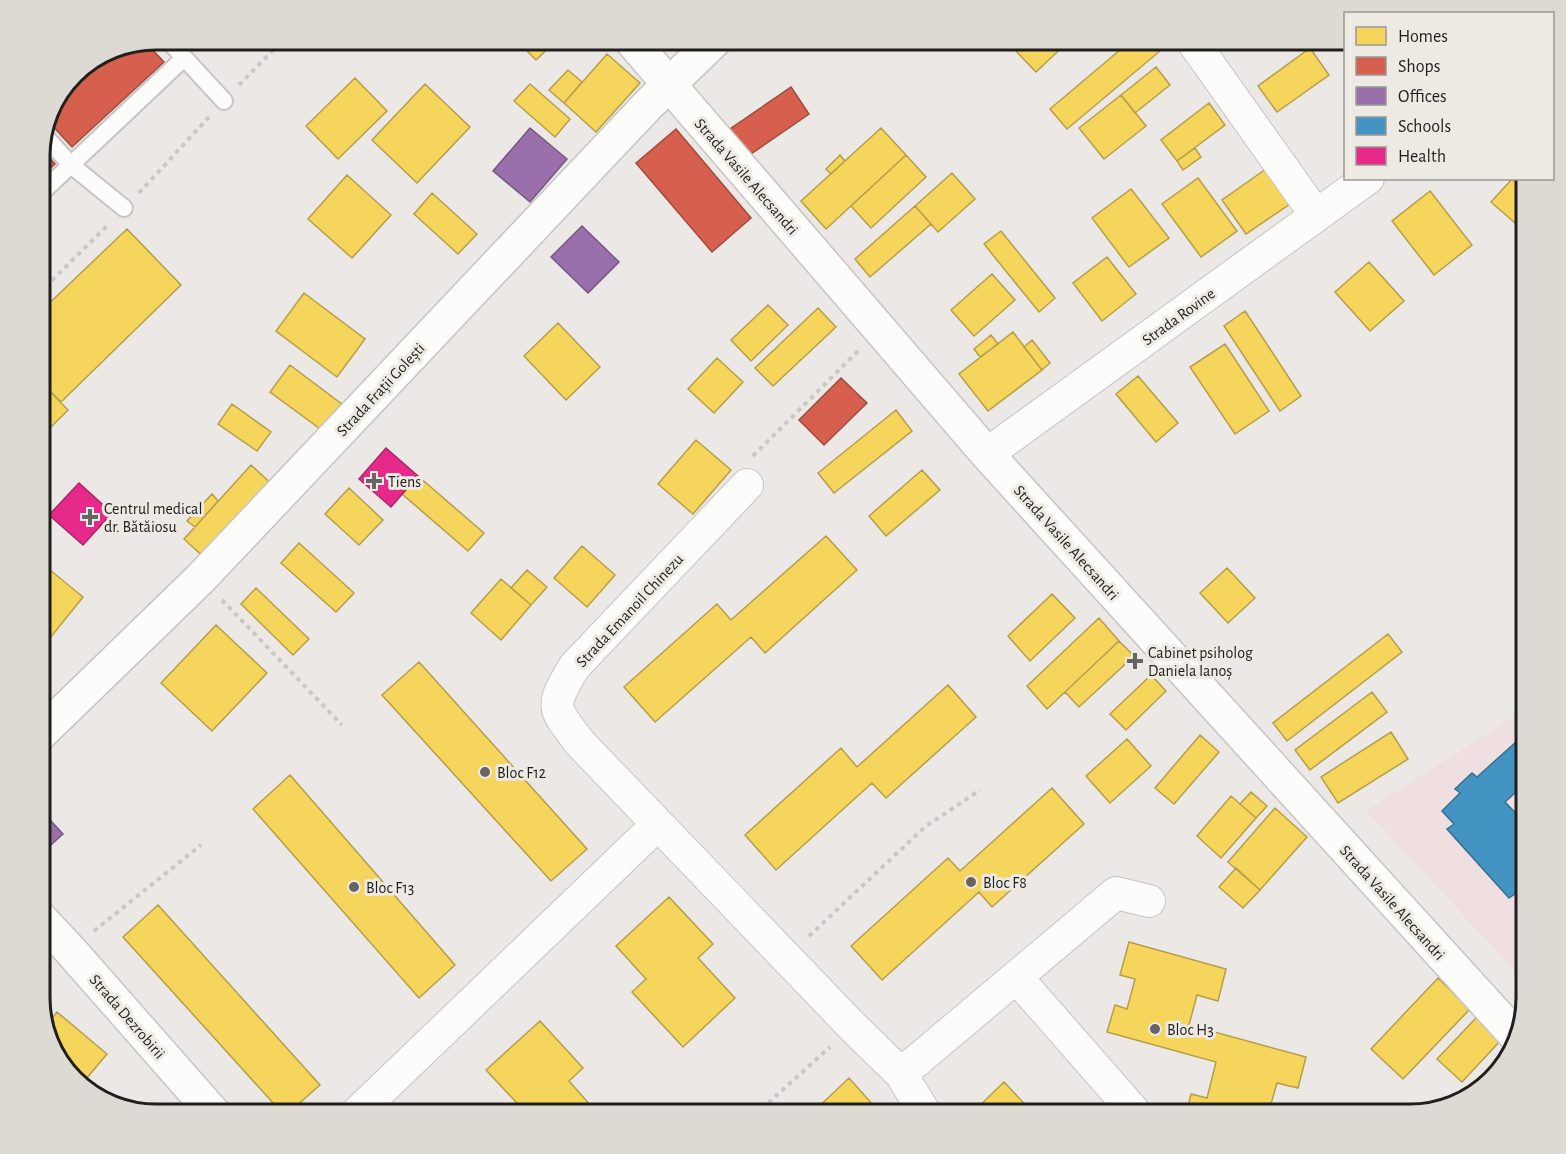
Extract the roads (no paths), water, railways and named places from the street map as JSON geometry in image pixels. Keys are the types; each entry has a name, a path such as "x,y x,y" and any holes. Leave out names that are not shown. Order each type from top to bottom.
{"street":[{"name":"Strada Vasile Alecsandri","path":"639,50 987,454 1511,1031"},
{"name":"Strada Frații Golești","path":"50,724 201,578 668,85 705,50"},
{"path":"1199,50 1316,215"},
{"name":"Strada Rovine","path":"987,454 1365,180"},
{"name":"Strada Emanoil Chinezu","path":"747,485 574,668 558,696 558,714 580,743 657,825 901,1074 919,1104"},
{"path":"366,1104 657,825"},
{"path":"901,1074 1116,893 1149,901"},
{"name":"Strada Dezrobirii","path":"50,929 205,1104"},
{"path":"1017,978 1127,1104"}],"lane":[{"path":"177,50 224,101"},
{"path":"50,185 184,58"},
{"path":"51,143 71,165 124,208"}],"place":[{"name":"Tiens","path":"374,481"},
{"name":"Centrul medical dr. Bătăiosu","path":"90,517"},
{"name":"Cabinet psiholog Daniela Ianoș","path":"1135,661"},
{"name":"Bloc F12","path":"485,772"},
{"name":"Bloc F8","path":"971,882"},
{"name":"Bloc F13","path":"354,887"},
{"name":"Bloc H3","path":"1155,1029"}]}
